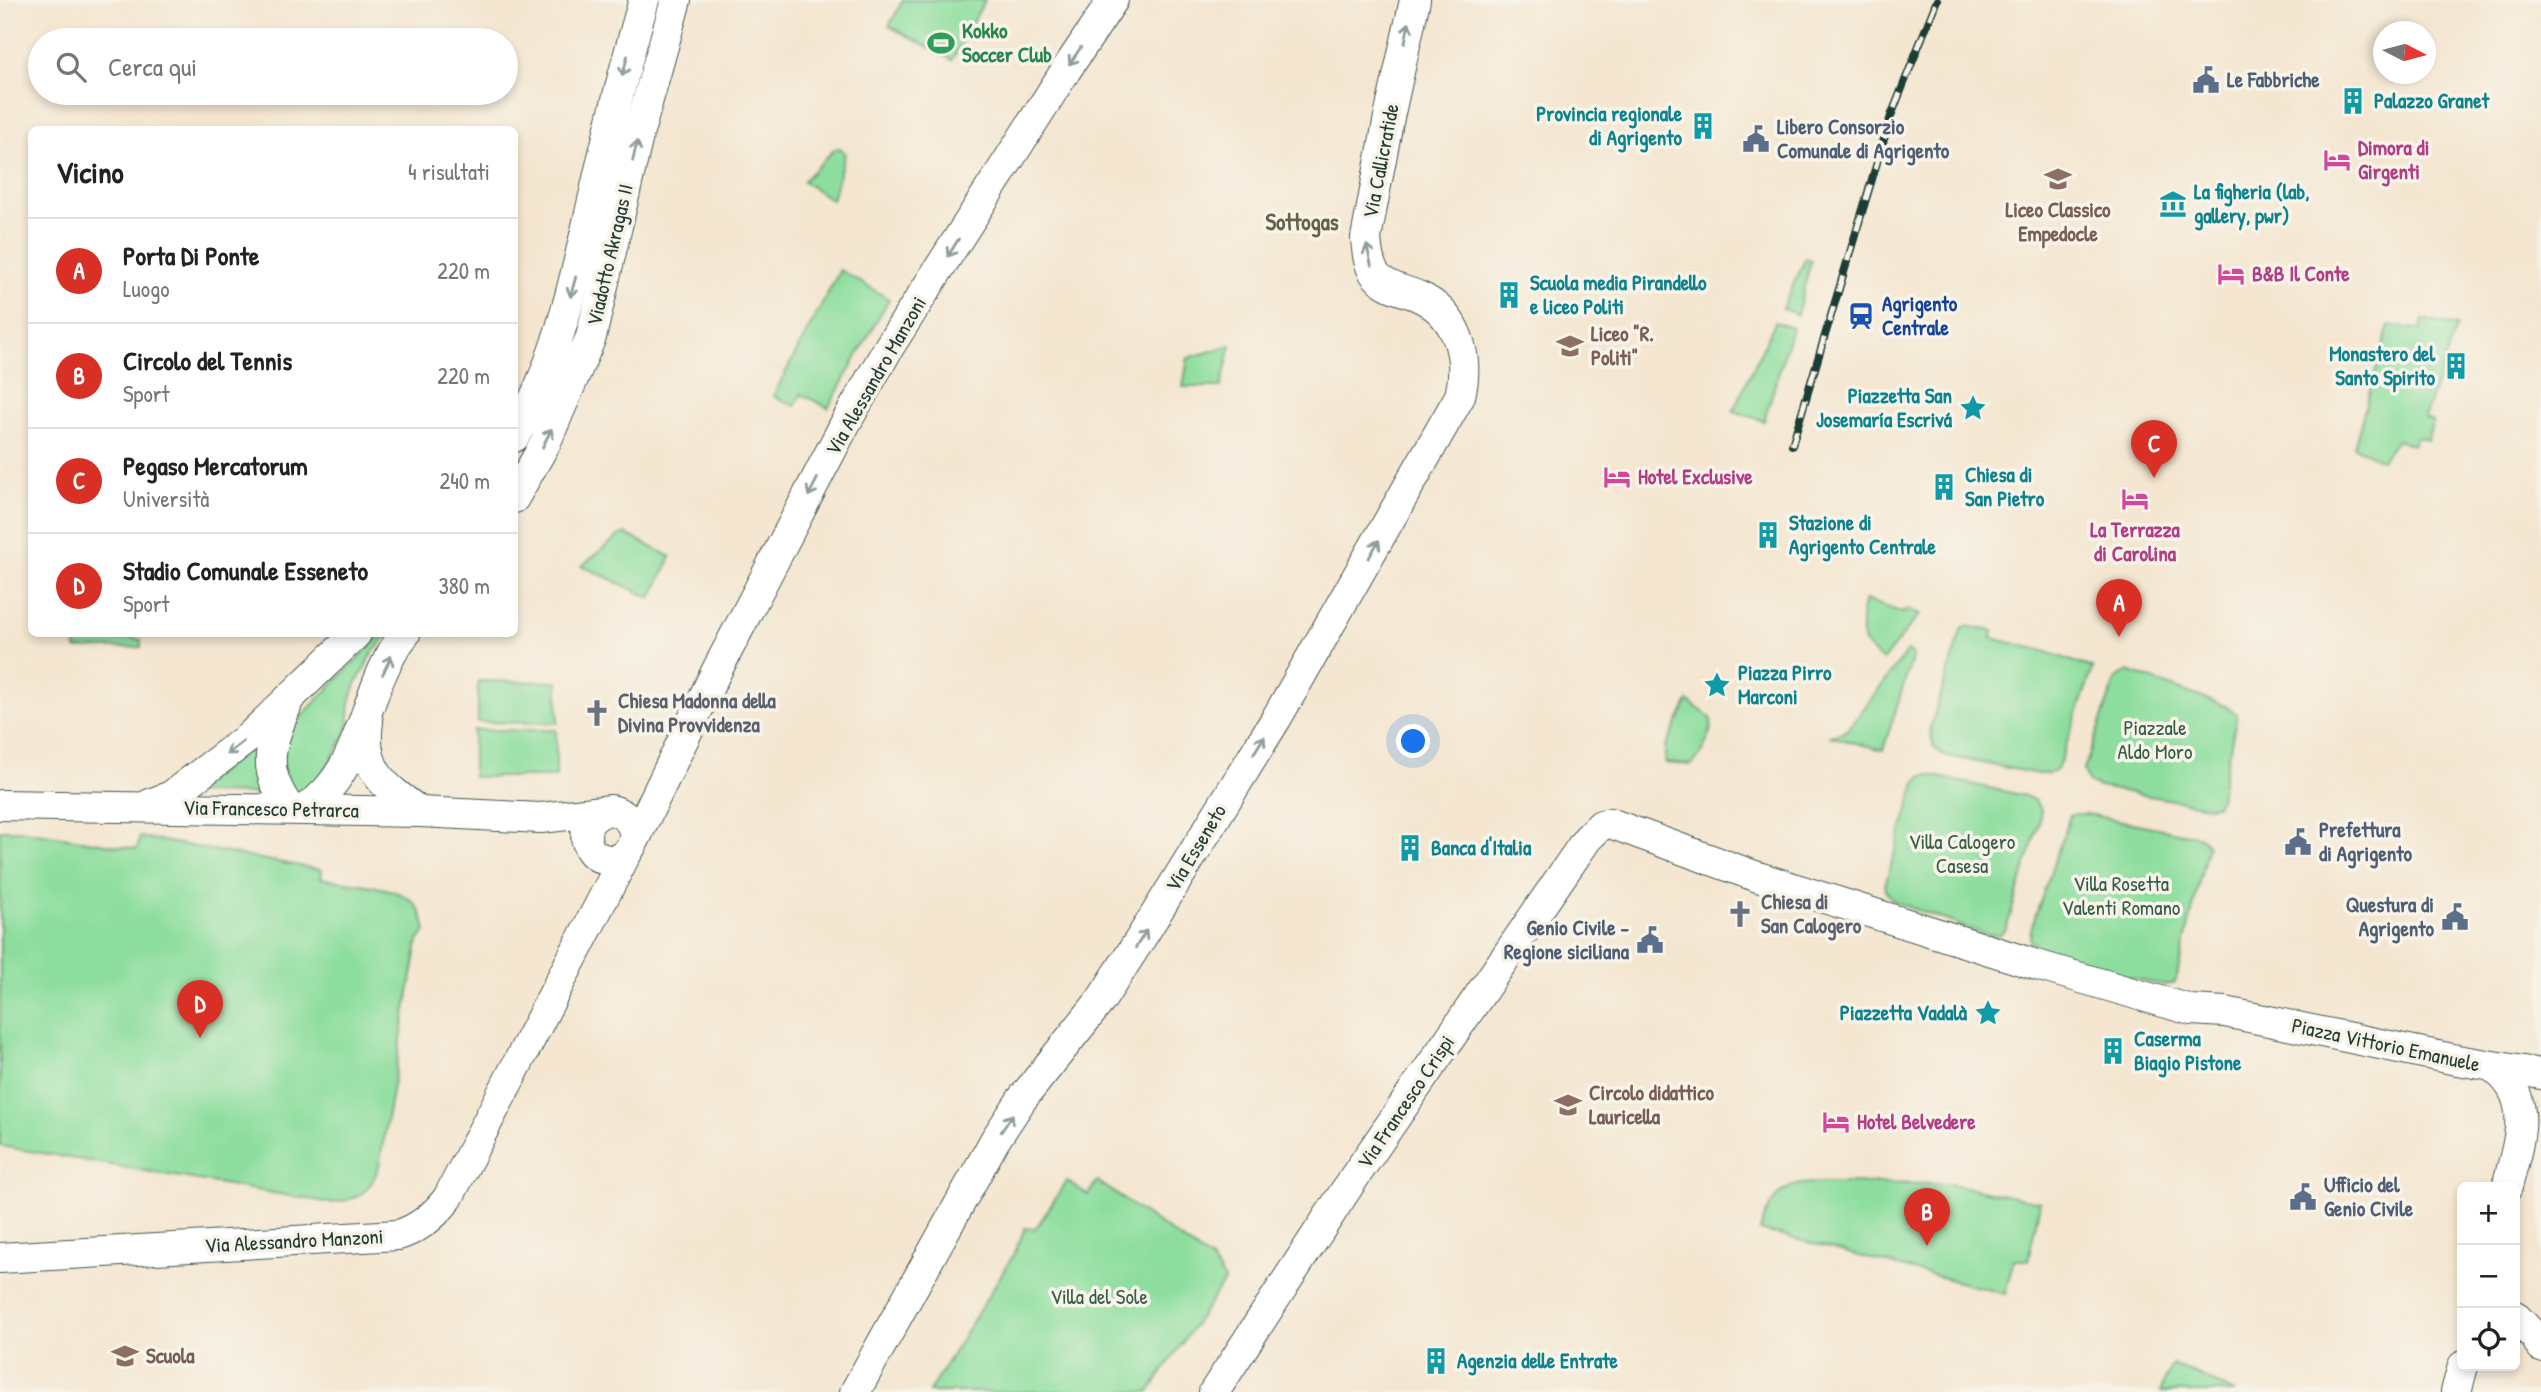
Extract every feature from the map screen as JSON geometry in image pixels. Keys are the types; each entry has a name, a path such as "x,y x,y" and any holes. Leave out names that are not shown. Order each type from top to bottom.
{"street":[{"name":"Viadotto Akragas II","path":"518,429 540,384 575,282 611,123 644,0"},
{"name":"Viadotto Akragas II","path":"518,491 545,444 591,337 639,132 676,0"},
{"name":"Via Alessandro Manzoni","path":"0,1258 398,1235 416,1228 439,1210 448,1198 630,847 687,736 716,672 845,424 889,347 1113,0"},
{"name":"Via Callicratide","path":"1415,0 1366,238 1367,251 1376,275 1384,283 1418,296"},
{"name":"Via Esseneto","path":"855,1392 995,1140 1022,1100 1101,1000 1141,938 1276,719 1455,407 1464,373 1462,348 1447,316 1432,303 1418,296"},
{"path":"144,807 171,796 189,784 249,737 353,637"},
{"path":"289,701 274,735 269,758 272,778 279,794 297,809 317,801 340,774 354,748 371,699 403,637"},
{"path":"371,699 365,741 370,763 387,788 419,812"},
{"name":"Via Alessandro Manzoni","path":"608,811 641,793 668,769"},
{"name":"Via Francesco Petrarca","path":"0,805 297,809 541,818 608,811"},
{"path":"541,818 593,853 606,860 617,860 630,847 634,829 629,820 621,813 608,811 593,817 587,827 586,839 593,853 602,874 603,898"},
{"name":"Via Francesco Crispi","path":"1214,1392 1353,1179 1577,854 1601,825 1610,823 1767,880 2040,966 2191,1010"},
{"name":"Piazza Vittorio Emanuele","path":"2191,1010 2225,1012 2491,1066 2507,1078 2518,1101 2522,1130 2508,1182"},
{"path":"2491,1066 2541,1074"},
{"path":"2522,1130 2541,1099"},
{"path":"2520,1321 2541,1347"},
{"path":"2456,1392 2462,1371"}],"green space":[{"name":"Kokko Soccer Club","path":"903,0 985,0 952,60 889,26"},
{"path":"840,148 845,153 832,200 803,181 835,149"},
{"path":"1806,258 1811,260 1797,315 1782,308"},
{"path":"840,270 889,299 828,408 801,394 795,406 773,396"},
{"path":"2423,320 2457,326 2424,418 2433,422 2427,440 2416,437 2413,445 2397,440 2382,460 2354,447 2389,325 2421,330"},
{"path":"1775,322 1792,328 1764,421 1733,411"},
{"path":"1231,345 1221,387 1183,387 1188,358"},
{"path":"626,534 671,557 651,598 582,566 620,535"},
{"path":"1865,600 1904,613 1907,609 1920,614 1883,660 1869,648 1862,634 1861,618"},
{"path":"1966,626 1993,631 1992,638 2044,651 2093,668 2057,770 2038,774 1942,755 1934,748 1930,728 1962,628"},
{"path":"77,637 128,637 141,640 141,647 76,649"},
{"path":"378,637 386,637 372,654 356,684 350,702 348,730 314,790 297,794 288,793 280,752 292,726"},
{"path":"1908,651 1913,655 1883,750 1829,736 1847,730"},
{"name":"Piazzale Aldo Moro","path":"2128,671 2225,706 2237,714 2216,805 2206,806 2099,787 2088,782 2084,770 2116,678"},
{"path":"478,681 558,682 558,723 478,722"},
{"path":"1688,701 1711,718 1706,743 1691,765 1665,763 1665,747"},
{"path":"473,730 556,730 556,777 473,777"},
{"path":"264,737 271,794 193,793"},
{"name":"Villa Calogero Casesa","path":"1930,775 2025,796 2034,800 2041,809 2006,929 1999,935 1984,934 1898,903 1886,891 1885,885 1916,783 1922,776"},
{"name":"Villa Rosetta Valenti Romano","path":"2087,814 2197,836 2208,845 2175,983 2164,984 2129,978 2030,941 2031,929 2070,816"},
{"path":"0,830 19,830 137,849 140,837 322,870 321,878 386,889 408,898 416,905 426,931 418,941 379,1166 367,1189 349,1200 331,1203 0,1146"},
{"name":"Villa del Sole","path":"1067,1181 1088,1195 1097,1181 1211,1260 1225,1280 1149,1392 929,1392 1014,1254 1025,1228 1034,1229 1038,1225"},
{"path":"1800,1184 1950,1184 2040,1202 2028,1261 2014,1259 2005,1294 1760,1230 1776,1197"},
{"path":"2172,1364 2235,1392 2160,1392"}],"railway":[{"path":"1792,445 1891,116 1937,0"}],"place":[{"name":"Kokko Soccer Club","path":"941,43"},
{"name":"Le Fabbriche","path":"2206,80"},
{"name":"Palazzo Granet","path":"2353,101"},
{"name":"Provincia regionale di Agrigento","path":"1703,126"},
{"name":"Libero Consorzio Comunale di Agrigento","path":"1756,139"},
{"name":"Dimora di Girgenti","path":"2337,160"},
{"name":"Liceo Classico Empedocle","path":"2058,179"},
{"name":"La figheria (lab, gallery, pwr)","path":"2173,204"},
{"name":"B&B Il Conte","path":"2231,274"},
{"name":"Scuola media Pirandello e liceo Politi","path":"1509,295"},
{"name":"Agrigento Centrale","path":"1861,316"},
{"name":"Liceo \"R. Politi\"","path":"1570,346"},
{"name":"Monastero del Santo Spirito","path":"2456,366"},
{"name":"Piazzetta San Josemaría Escrivá","path":"1973,408"},
{"name":"Hotel Exclusive","path":"1617,477"},
{"name":"Pegaso Mercatorum","path":"2154,478"},
{"name":"Chiesa di San Pietro","path":"1944,487"},
{"name":"La Terrazza di Carolina","path":"2135,499"},
{"name":"Stazione di Agrigento Centrale","path":"1768,535"},
{"name":"Porta Di Ponte","path":"2119,637"},
{"name":"Piazza Pirro Marconi","path":"1717,685"},
{"name":"Chiesa Madonna della Divina Provvidenza","path":"597,713"},
{"name":"Prefettura di Agrigento","path":"2298,842"},
{"name":"Banca d'Italia","path":"1410,848"},
{"name":"Chiesa di San Calogero","path":"1740,914"},
{"name":"Questura di Agrigento","path":"2455,917"},
{"name":"Genio Civile - Regione siciliana","path":"1650,940"},
{"name":"Piazzetta Vadalà","path":"1988,1013"},
{"name":"Stadio Comunale Esseneto","path":"200,1038"},
{"name":"Caserma Biagio Pistone","path":"2113,1051"},
{"name":"Circolo didattico Lauricella","path":"1568,1105"},
{"name":"Hotel Belvedere","path":"1836,1122"},
{"name":"Ufficio del Genio Civile","path":"2303,1197"},
{"name":"Circolo del Tennis","path":"1927,1246"},
{"name":"Scuola","path":"125,1356"},
{"name":"Agenzia delle Entrate","path":"1436,1361"}],"district":[{"name":"Sottogas","path":"1302,222"}]}
